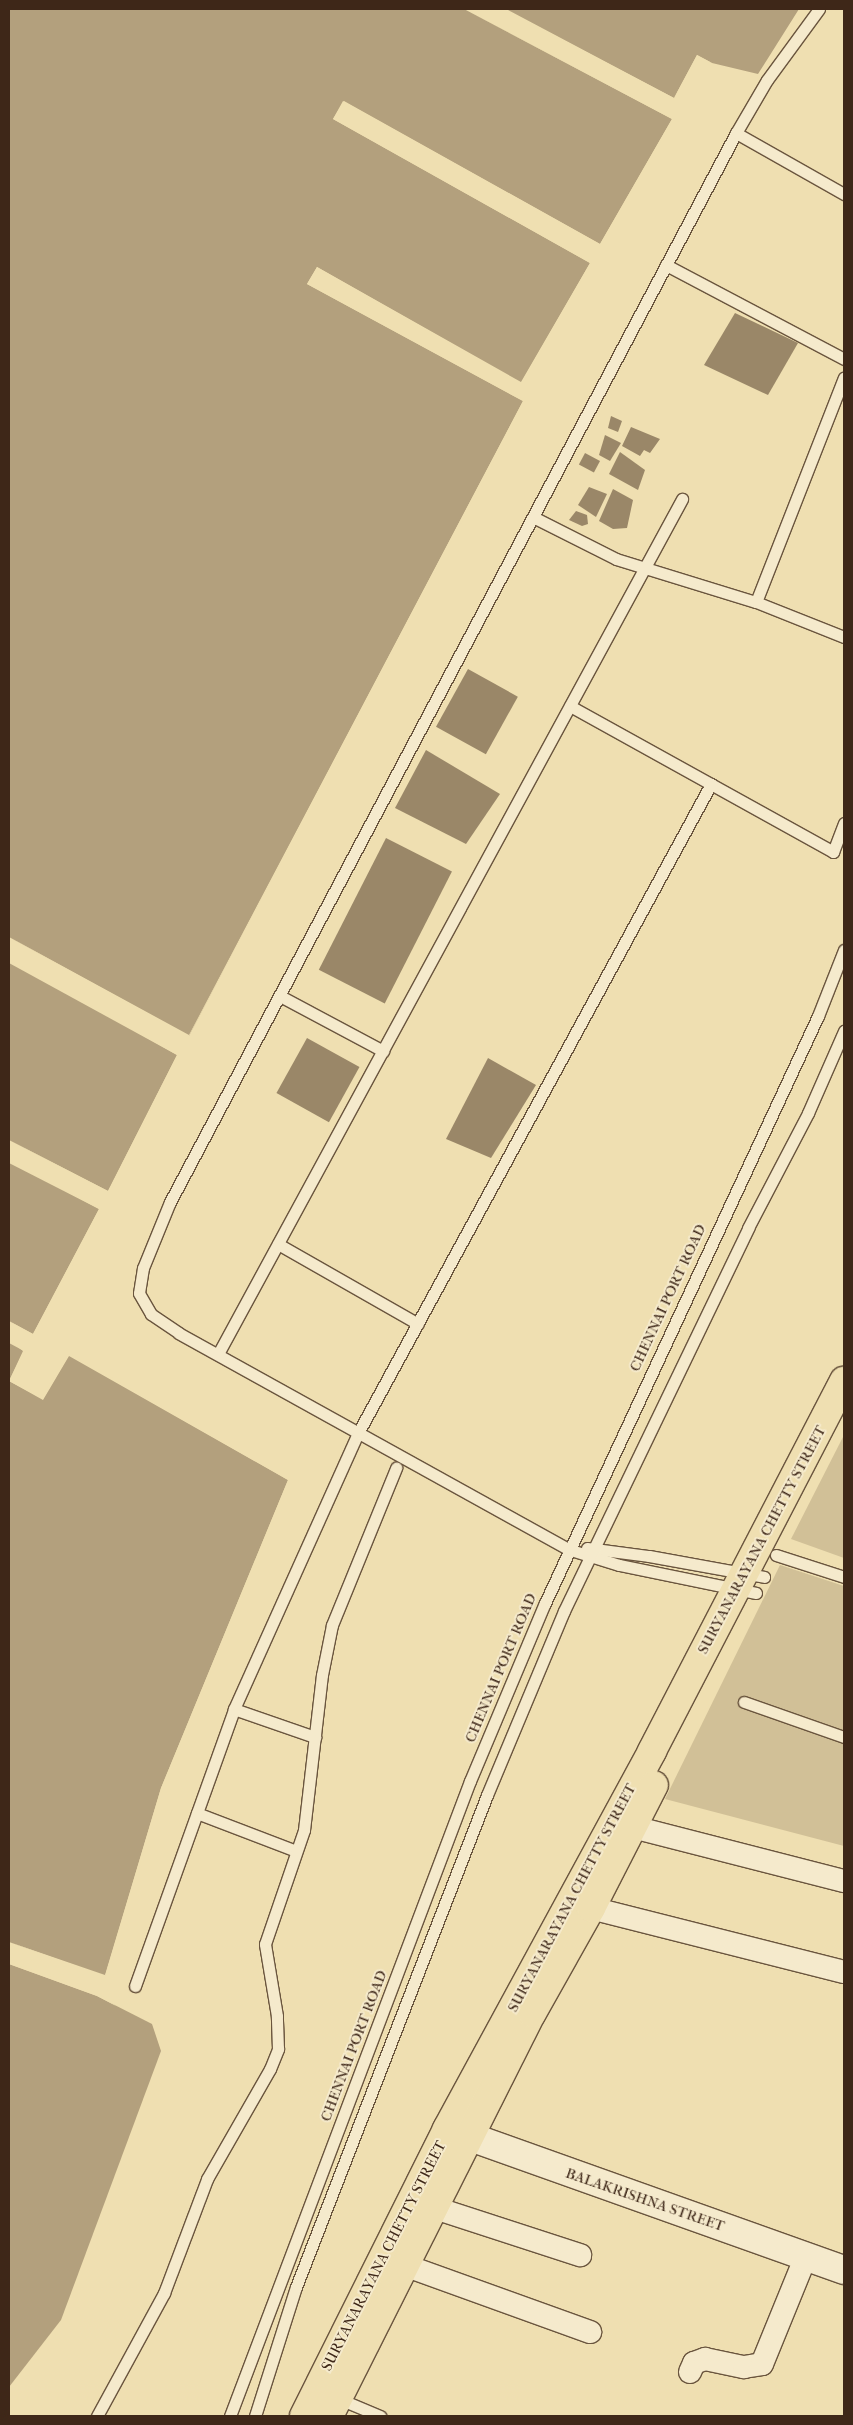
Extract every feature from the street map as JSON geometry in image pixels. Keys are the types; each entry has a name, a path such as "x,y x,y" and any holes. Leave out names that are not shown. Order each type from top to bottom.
{"main road":[{"name":"SURYANARAYANA CHETTY STREET","path":"333,2407 432,2207 457,2134 532,2013 591,1908 633,1827 756,1577 844,1381"},
{"name":"SURYANARAYANA CHETTY STREET","path":"304,2416 844,1414"}],"street":[{"path":"633,1827 844,1881"},
{"path":"591,1908 844,1972"},
{"name":"BALAKRISHNA STREET","path":"457,2134 844,2270"},
{"path":"432,2207 580,2255"},
{"path":"690,2372 694,2363 705,2359 744,2367 762,2364 806,2256"},
{"path":"404,2265 590,2332"}],"lane":[{"path":"819,9 767,80 736,133 170,1202 151,1244 140,1281 143,1304 151,1314 218,1354 568,1550 756,1577 844,1577"},
{"path":"736,133 844,194"},
{"path":"666,265 844,359"},
{"path":"756,602 844,378"},
{"path":"218,1354 682,499"},
{"path":"534,517 597,551 645,568 756,602 844,637"},
{"path":"570,706 833,852 844,823"},
{"path":"135,1986 234,1708 358,1433 711,784"},
{"name":"CHENNAI PORT ROAD","path":"230,2416 470,1781 568,1550 818,1016 844,950"},
{"path":"280,996 383,1051"},
{"path":"255,2416 296,2288 400,2015 487,1795 591,1553 748,1228 808,1113 844,1031"},
{"path":"278,1244 418,1324"},
{"path":"97,2416 164,2293 207,2179 270,2068 278,2049 277,2016 265,1944 304,1830 322,1675 332,1625 396,1468"},
{"path":"591,1553 756,1577"},
{"path":"744,1702 844,1737"},
{"path":"234,1708 315,1737"},
{"path":"197,1813 296,1851"},
{"path":"333,2407 380,2416"}],"shaded area":[{"path":"9,9 464,9 672,119 600,244 344,101 333,119 590,263 521,383 317,267 307,284 523,401 189,1036 9,937"},
{"path":"506,9 799,9 758,74 712,63 697,55 674,98"},
{"path":"9,963 177,1055 108,1191 9,1140"},
{"path":"9,1163 99,1209 33,1334 9,1321"},
{"path":"9,1343 24,1351 9,1381"},
{"path":"69,1355 288,1480 161,1788 105,1976 9,1942 9,1381 43,1399"},
{"path":"844,1435 844,1558 791,1539"},
{"path":"780,1565 844,1586 844,1846 665,1799"},
{"path":"9,1964 97,1996 152,2024 161,2051 61,2320 9,2387"}],"pier":[{"path":"464,9 674,119 600,247 344,104 336,118 592,263 522,385 318,270 311,283 526,401 188,1038 9,937 189,1035 523,401 307,284 317,267 521,382 590,263 333,119 343,101 600,244 672,119"},
{"path":"504,9 674,98 697,55 712,63 698,59 673,100"},
{"path":"10,960 179,1054 109,1193 9,1140 108,1191 177,1055"},
{"path":"10,1161 102,1209 34,1337 9,1321 33,1334 99,1209"},
{"path":"10,1341 26,1351 12,1380 42,1396 69,1353 290,1480 163,1789 105,1978 9,1942 105,1975 161,1788 288,1480 69,1356 43,1400 9,1381 23,1351"},
{"path":"9,1962 98,1993 116,2006 97,1996 9,1964"}],"building":[{"path":"735,313 798,343 768,395 704,365"},
{"path":"611,416 622,421 618,432 608,428"},
{"path":"631,427 660,439 650,453 644,450 640,456 622,446"},
{"path":"605,435 621,443 610,461 599,455"},
{"path":"620,452 645,470 638,490 609,474"},
{"path":"585,453 600,461 594,472 579,464"},
{"path":"589,487 607,494 596,517 578,505"},
{"path":"613,489 633,500 627,528 613,529 599,521"},
{"path":"576,511 587,515 588,524 582,526 569,520"},
{"path":"468,669 518,697 486,754 436,727"},
{"path":"426,750 500,794 466,844 395,808"},
{"path":"386,838 452,872 385,1003 319,970"},
{"path":"307,1038 359,1067 329,1122 276,1093"},
{"path":"488,1058 536,1085 491,1158 446,1139"}]}
